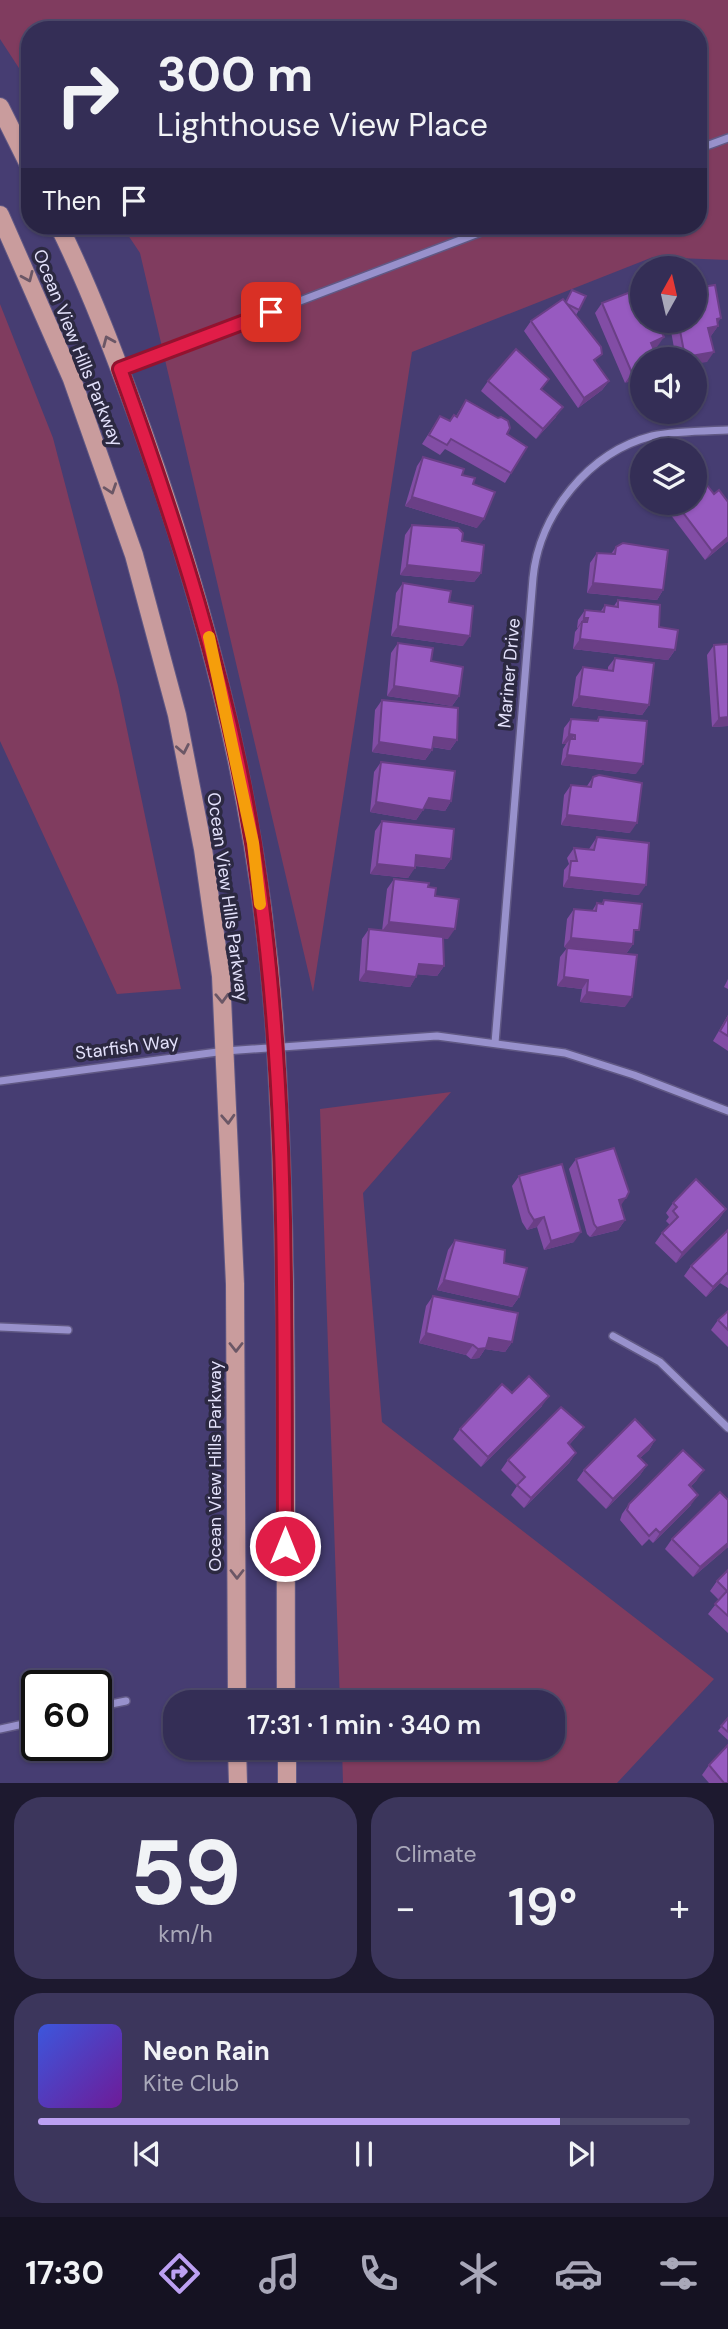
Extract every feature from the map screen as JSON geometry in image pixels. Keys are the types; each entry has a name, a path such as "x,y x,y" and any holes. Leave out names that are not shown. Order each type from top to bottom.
{"main road":[{"path":"0,107 21,149"},
{"name":"Ocean View Hills Parkway","path":"0,215 72,379 138,568 177,715 203,849 221,975 235,1284 237,1690"},
{"name":"Ocean View Hills Parkway","path":"62,235 120,369 167,499 214,655 253,843 276,1048 283,1249 286,1690"},
{"path":"237,1760 238,1783"},
{"path":"287,1760 287,1783"}],"street":[{"path":"707,146 728,138"},
{"path":"120,369 473,235"},
{"name":"Mariner Drive","path":"495,1042 533,578 542,538 563,500 576,484 621,449 653,436 728,430"},
{"name":"Starfish Way","path":"0,1081 225,1051 437,1036 565,1053 634,1075 728,1111"},
{"path":"0,1327 68,1330"},
{"path":"613,1336 660,1362 728,1428"},
{"path":"112,1704 126,1701"},
{"path":"0,1729 21,1724"}],"shaded area":[{"path":"0,0 728,0 728,260 707,259 707,256 630,256 630,266 412,352 313,992 140,253 128,235 707,235 707,21 21,21 21,71 0,39"},
{"path":"0,304 53,438 118,686 181,989 117,994 0,741"},
{"path":"451,1092 363,1193 382,1422 714,1679 617,1783 343,1783 342,1760 565,1760 565,1690 340,1690 320,1109"}],"building":[{"path":"715,285 721,318 717,319 718,326 708,328 714,352 707,353 707,347 683,347 680,333 707,333 707,286"},
{"path":"572,290 586,296 579,310 566,302"},
{"path":"630,292 630,333 662,333 664,337 651,343 653,347 630,347 630,368 602,303"},
{"path":"563,299 601,347 602,354 594,360 609,381 584,398 531,321"},
{"path":"516,349 549,379 541,389 563,407 543,429 488,381"},
{"path":"466,400 508,421 510,428 507,434 527,447 511,473 451,439 447,445 429,435 440,416 450,421 454,415 457,417"},
{"path":"423,457 464,469 462,475 475,478 473,484 495,492 484,519 412,497"},
{"path":"707,485 714,494 719,490 728,502 728,537 712,551 685,515 707,515"},
{"path":"412,525 458,528 463,533 462,541 484,545 481,573 407,565"},
{"path":"623,543 668,550 663,590 593,583 597,553 615,554 616,547"},
{"path":"403,583 451,591 449,602 473,606 470,636 398,626"},
{"path":"618,600 660,605 659,627 678,630 675,650 580,639 582,622 587,622 588,618 584,618 585,610 604,612 605,605 618,607"},
{"path":"398,643 433,648 431,661 463,667 459,696 394,686"},
{"path":"728,644 728,717 719,718 714,645"},
{"path":"615,658 654,663 649,705 579,696 583,667 613,671"},
{"path":"382,700 458,708 457,740 434,737 432,750 379,742"},
{"path":"599,717 647,721 643,764 567,755 570,739 575,739 575,735 569,734 571,719 598,721"},
{"path":"381,762 455,771 451,801 429,798 423,810 376,802"},
{"path":"599,775 642,783 637,823 567,815 571,785 591,787 593,777"},
{"path":"382,821 454,829 451,859 416,855 415,868 377,864"},
{"path":"597,837 649,843 646,885 569,877 571,861 577,861 574,848 594,850"},
{"path":"394,879 429,883 428,887 436,888 435,896 459,899 455,929 389,922"},
{"path":"604,900 642,904 639,930 634,930 633,944 571,938 574,909 596,911 597,903 603,904"},
{"path":"369,929 443,937 444,966 419,964 416,977 366,971"},
{"path":"567,948 637,955 632,997 587,992 588,980 564,977"},
{"path":"728,1017 728,1036 720,1031"},
{"path":"614,1148 629,1192 626,1198 619,1200 625,1220 597,1228 576,1159"},
{"path":"562,1164 581,1232 551,1241 544,1217 534,1220 529,1212 519,1176"},
{"path":"696,1179 726,1209 682,1253 662,1233 678,1217 673,1211 677,1207 673,1203"},
{"path":"728,1230 728,1274 713,1287 691,1266"},
{"path":"455,1240 505,1250 504,1263 527,1268 519,1297 444,1280"},
{"path":"433,1296 518,1313 512,1342 489,1338 486,1348 478,1349 473,1345 426,1333"},
{"path":"728,1311 728,1330 718,1320"},
{"path":"529,1376 549,1396 488,1457 460,1429 502,1384 512,1393"},
{"path":"561,1407 584,1427 568,1443 576,1453 531,1498 517,1485 525,1477 508,1460"},
{"path":"635,1419 655,1440 638,1456 647,1465 613,1499 584,1470"},
{"path":"683,1450 704,1470 689,1485 698,1495 660,1533 656,1529 649,1536 627,1510 629,1504"},
{"path":"720,1492 728,1500 728,1543 700,1567 672,1539"},
{"path":"728,1570 728,1616 715,1604 727,1591 717,1581"},
{"path":"728,1718 728,1732 721,1726"},
{"path":"728,1745 728,1783 724,1783 709,1765"}],"slow traffic":[{"path":"209,637 253,843 260,904"}],"route":[{"path":"271,312 120,369 167,499 214,655 253,843 276,1048 283,1249 285,1546"}]}
